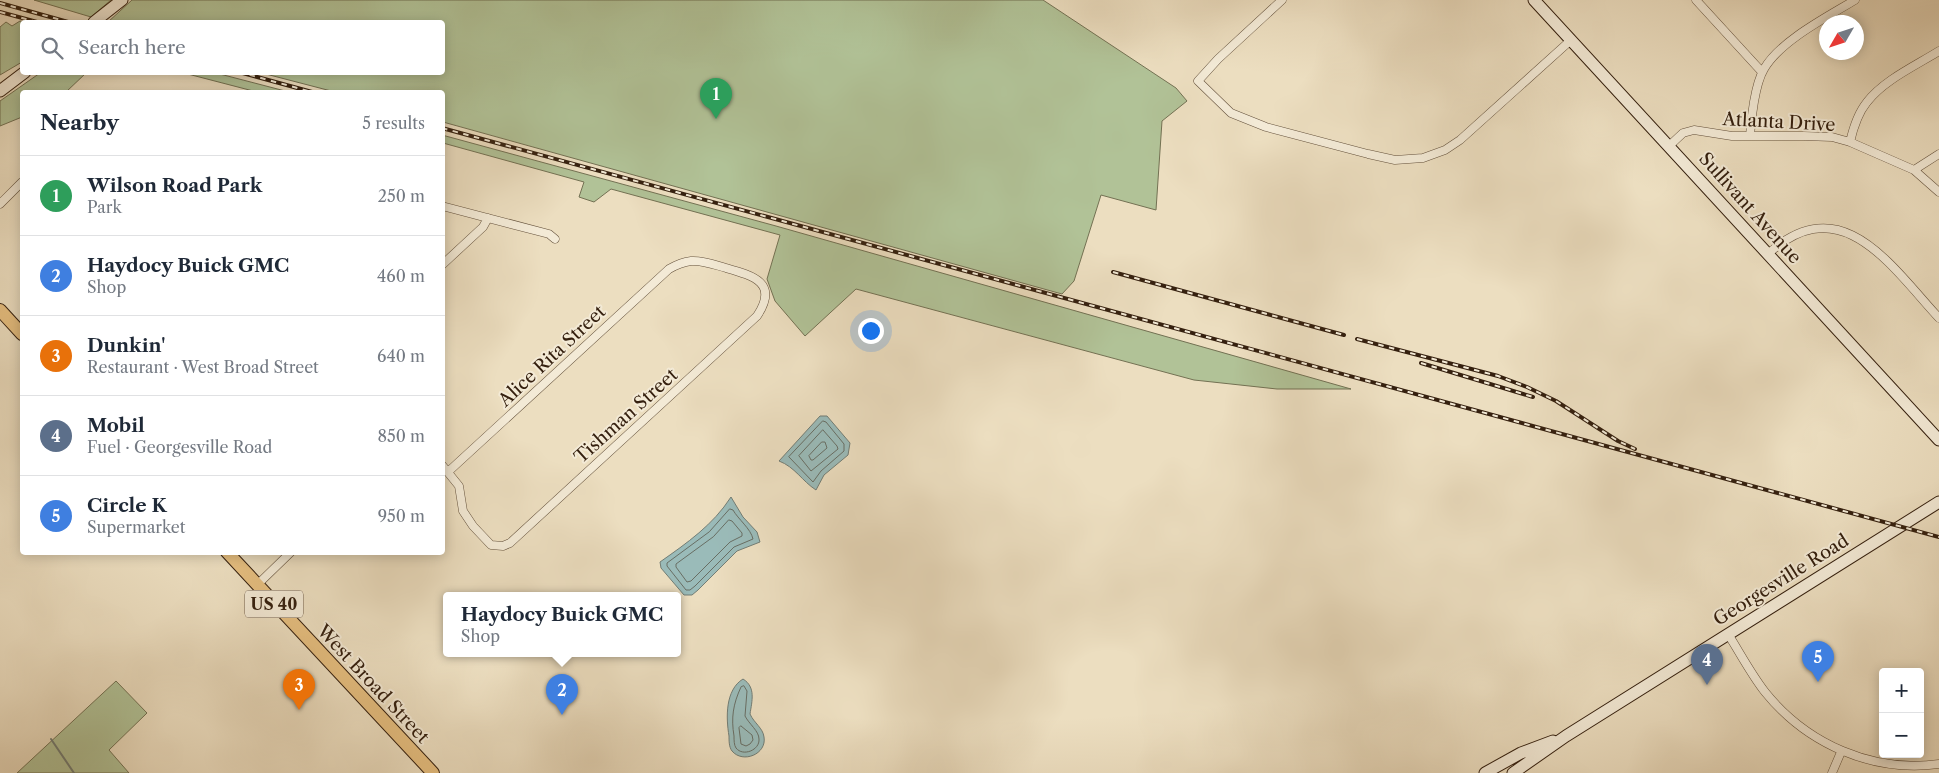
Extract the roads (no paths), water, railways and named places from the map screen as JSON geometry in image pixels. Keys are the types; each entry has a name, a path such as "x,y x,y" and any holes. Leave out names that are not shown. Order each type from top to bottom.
{"main road":[{"name":"Sullivant Avenue","path":"1534,0 1939,440"},
{"path":"97,20 120,2"},
{"path":"0,82 20,70"},
{"path":"0,91 21,75"},
{"path":"0,310 20,332"},
{"name":"Georgesville Road","path":"1513,773 1566,736 1939,502"},
{"name":"West Broad Street","path":"230,555 433,773"},
{"name":"Georgesville Road","path":"1485,773 1521,753 1566,736"}],"street":[{"path":"1282,0 1218,59 1198,81 1231,113 1266,127 1395,160 1423,158 1445,150 1472,131 1570,40"},
{"path":"1696,0 1762,72"},
{"path":"1750,136 1751,116 1762,72 1769,61 1799,35 1854,0"},
{"path":"1850,142 1853,130 1866,103 1888,82 1939,50"},
{"name":"Atlanta Drive","path":"1669,146 1683,133 1688,131 1732,136 1832,138 1850,142 1914,170 1939,192"},
{"path":"1914,170 1939,154"},
{"path":"0,204 20,184"},
{"path":"445,207 549,234 555,240"},
{"path":"445,262 483,228 488,218"},
{"path":"1768,254 1782,241 1805,230 1818,228 1843,230 1861,239 1878,251 1939,318"},
{"name":"Alice Rita Street","path":"449,471 669,269 693,261 707,262 749,274 756,278 762,284 766,296"},
{"name":"Tishman Street","path":"449,471 459,486 466,516 487,541 495,546 503,546 510,543 757,316 763,307 766,296"},
{"path":"445,468 449,471"},
{"path":"257,585 288,555"},
{"path":"1728,634 1760,684 1777,706 1813,737 1841,752 1894,766 1939,764"},
{"path":"1832,773 1841,752"}],"water":[{"path":"820,416 827,416 850,443 848,455 824,475 816,490 790,467 779,461"},
{"path":"731,497 743,517 757,532 760,542 737,551 692,595 684,595 661,568 660,562 708,525"},
{"path":"743,679 750,686 751,690 750,714 764,737 762,748 748,757 742,757 732,751 729,744 727,721 730,697 737,684"}],"waterway":[{"path":"51,739 74,773"}],"railway":[{"path":"0,3 61,20"},
{"path":"0,12 30,20"},
{"path":"250,75 305,90"},
{"path":"445,129 1939,537"},
{"path":"1113,272 1344,335"},
{"path":"1357,339 1498,376 1527,387 1556,401 1618,441 1635,449"},
{"path":"1421,363 1533,397"}],"place":[{"name":"Wilson Road Park","path":"716,119"},
{"name":"Circle K","path":"1818,682"},
{"name":"Mobil","path":"1707,685"},
{"name":"Dunkin'","path":"299,710"},
{"name":"Haydocy Buick GMC","path":"562,715"}]}
